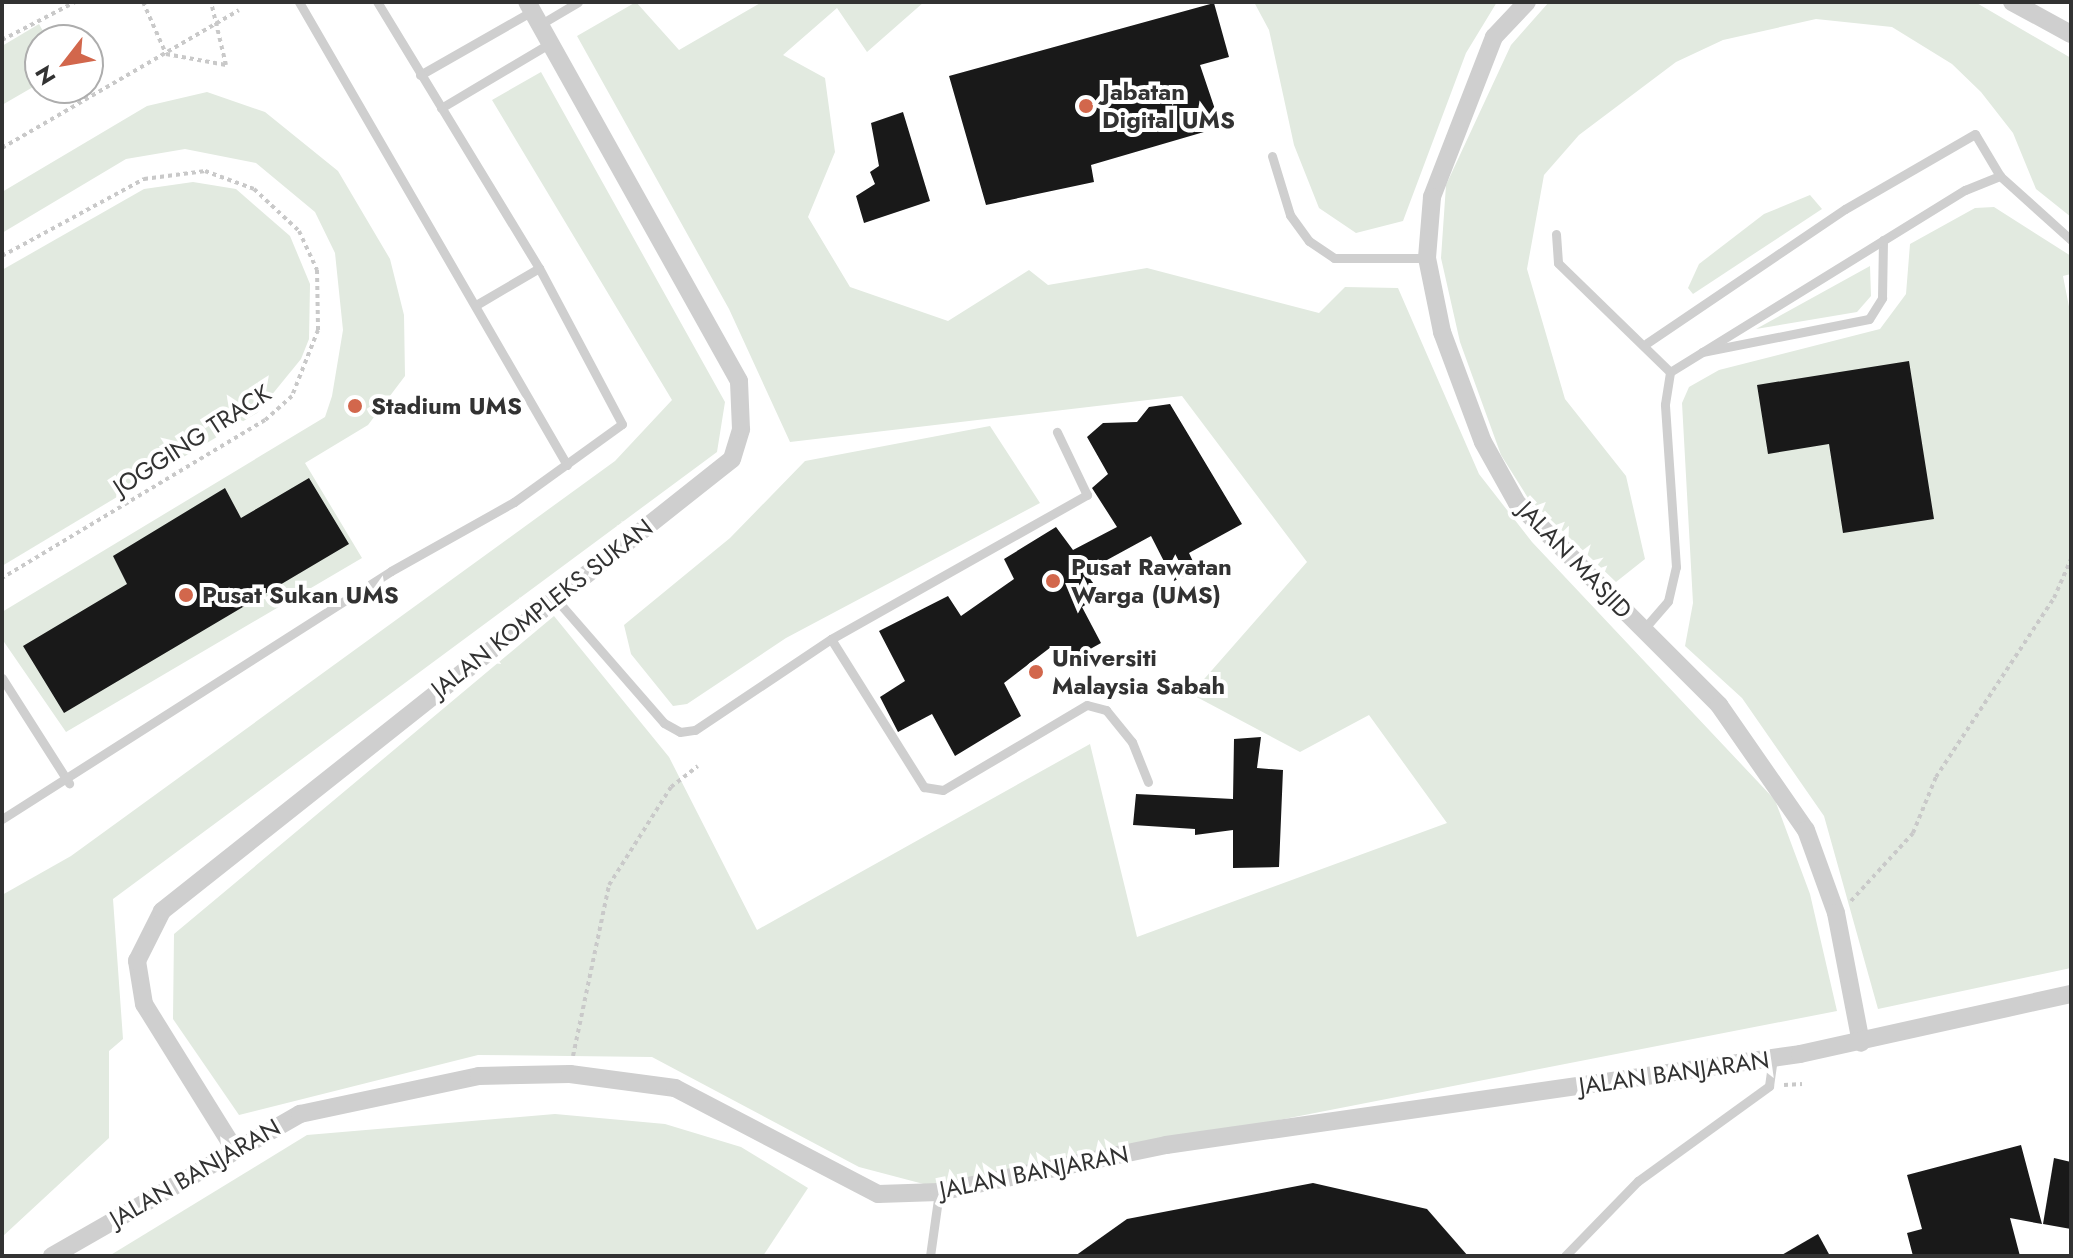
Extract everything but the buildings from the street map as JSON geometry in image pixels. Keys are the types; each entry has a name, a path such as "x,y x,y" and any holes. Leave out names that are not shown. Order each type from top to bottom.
{"street":[{"name":"JALAN MASJID","path":"1527,2 1494,37 1432,197 1427,258 1463,392 1517,503 1719,705 1773,774 1806,830 1836,913 1861,1043"},
{"path":"2012,2 2071,34"},
{"name":"JALAN KOMPLEKS SUKAN","path":"233,1147 144,1004 137,961 145,934 162,911 732,459 741,429 739,381 533,12"},
{"name":"JALAN BANJARAN","path":"52,1256 233,1147 300,1114 396,1090 479,1076 570,1074 675,1088 878,1194 939,1192 1166,1145 1773,1059 1861,1043 2071,994"}],"lane":[{"path":"299,2 567,465"},
{"path":"2,819 69,783 567,465 622,424 539,268 377,2"},
{"path":"420,75 533,12 578,2"},
{"path":"441,108 552,42"},
{"path":"1647,343 1845,209 1975,134 2000,176 2071,240"},
{"path":"1272,156 1290,215 1309,241 1334,258 1427,258"},
{"path":"1643,630 1668,601 1676,567 1665,404 1670,372 1883,240 2000,176"},
{"path":"1556,234 1558,263 1647,343 1670,372"},
{"path":"1695,354 1869,319 1882,298 1883,240"},
{"path":"476,305 539,268"},
{"path":"555,598 680,732 718,716 831,639 1087,495 1057,432"},
{"path":"831,639 924,787 943,790 1087,705 1106,710 1132,742 1148,782"},
{"path":"2,678 69,783"},
{"path":"1565,1256 1638,1181 1769,1086 1773,1059"},
{"path":"930,1256 939,1192"}],"path":[{"path":"2,40 75,2"},
{"path":"143,2 166,54"},
{"path":"166,54 226,65 211,2"},
{"path":"2,148 239,10"},
{"name":"JOGGING TRACK","path":"2,256 144,179 205,171 254,189 299,231 317,270 318,330 292,396 265,420 2,578"},
{"path":"1836,913 1913,833 1936,777 2054,598 2071,559"},
{"path":"570,1074 609,885 671,787 698,766"}],"shaded area":[{"path":"636,2 679,50 762,2 924,2 867,52 837,8 783,55 825,78 835,152 808,217 850,287 948,321 1029,270 1048,285 1147,268 1319,313 1345,287 1398,288 1479,474 1532,542 1775,800 1810,894 1837,1011 935,1187 859,1167 652,1057 478,1055 239,1115 173,1019 174,934 554,616 669,757 757,930 1090,744 1137,937 1447,823 1369,715 1300,752 1191,694 1307,562 1182,396 790,442 729,309 577,36"},
{"path":"1254,2 1497,2 1466,53 1403,221 1356,233 1319,208 1294,145 1269,30"},
{"path":"1549,2 1975,2 2071,58 2071,217 2036,189 2013,133 1981,92 1952,64 1892,27 1816,19 1723,40 1676,62 1579,135 1544,175 1527,269 1565,399 1626,476 1645,559 1616,582 1528,498 1501,455 1460,342 1441,258 1446,185 1511,45"},
{"path":"24,33 24,92 2,105 2,46"},
{"path":"541,72 725,402 717,452 113,899 123,1039 109,1051 109,1138 2,1237 2,895 71,856 615,461 672,400 492,100"},
{"name":"Stadium UMS","path":"207,92 265,112 338,171 390,259 404,315 405,376 368,425 305,463 362,558 66,732 2,639 2,612 325,417 332,396 343,330 335,253 315,212 256,163 185,149 126,159 2,233 2,192 147,106"},
{"path":"193,182 236,189 290,236 310,284 309,339 301,359 257,413 2,566 2,270 144,189"},
{"path":"1810,195 1822,209 1693,294 1688,288 1699,264 1764,214"},
{"path":"1994,207 2071,256 2071,274 2063,276 2071,317 2071,968 1878,1009 1824,816 1742,698 1685,646 1693,603 1682,403 1689,387 1719,370 1880,329 1906,294 1910,244 1975,208"},
{"path":"1870,266 1871,296 1857,312 1756,329"},
{"path":"990,426 1040,503 786,638 687,704 673,706 631,654 624,625 730,538 805,461"},
{"path":"555,1114 665,1124 741,1147 808,1188 763,1256 109,1256 307,1135"}],"place":[{"name":"Jabatan Digital UMS","path":"1086,106"},
{"name":"Stadium UMS","path":"355,406"},
{"name":"Pusat Rawatan Warga (UMS)","path":"1053,581"},
{"name":"Pusat Sukan UMS","path":"186,595"},
{"name":"Universiti Malaysia Sabah","path":"1036,672"}]}
